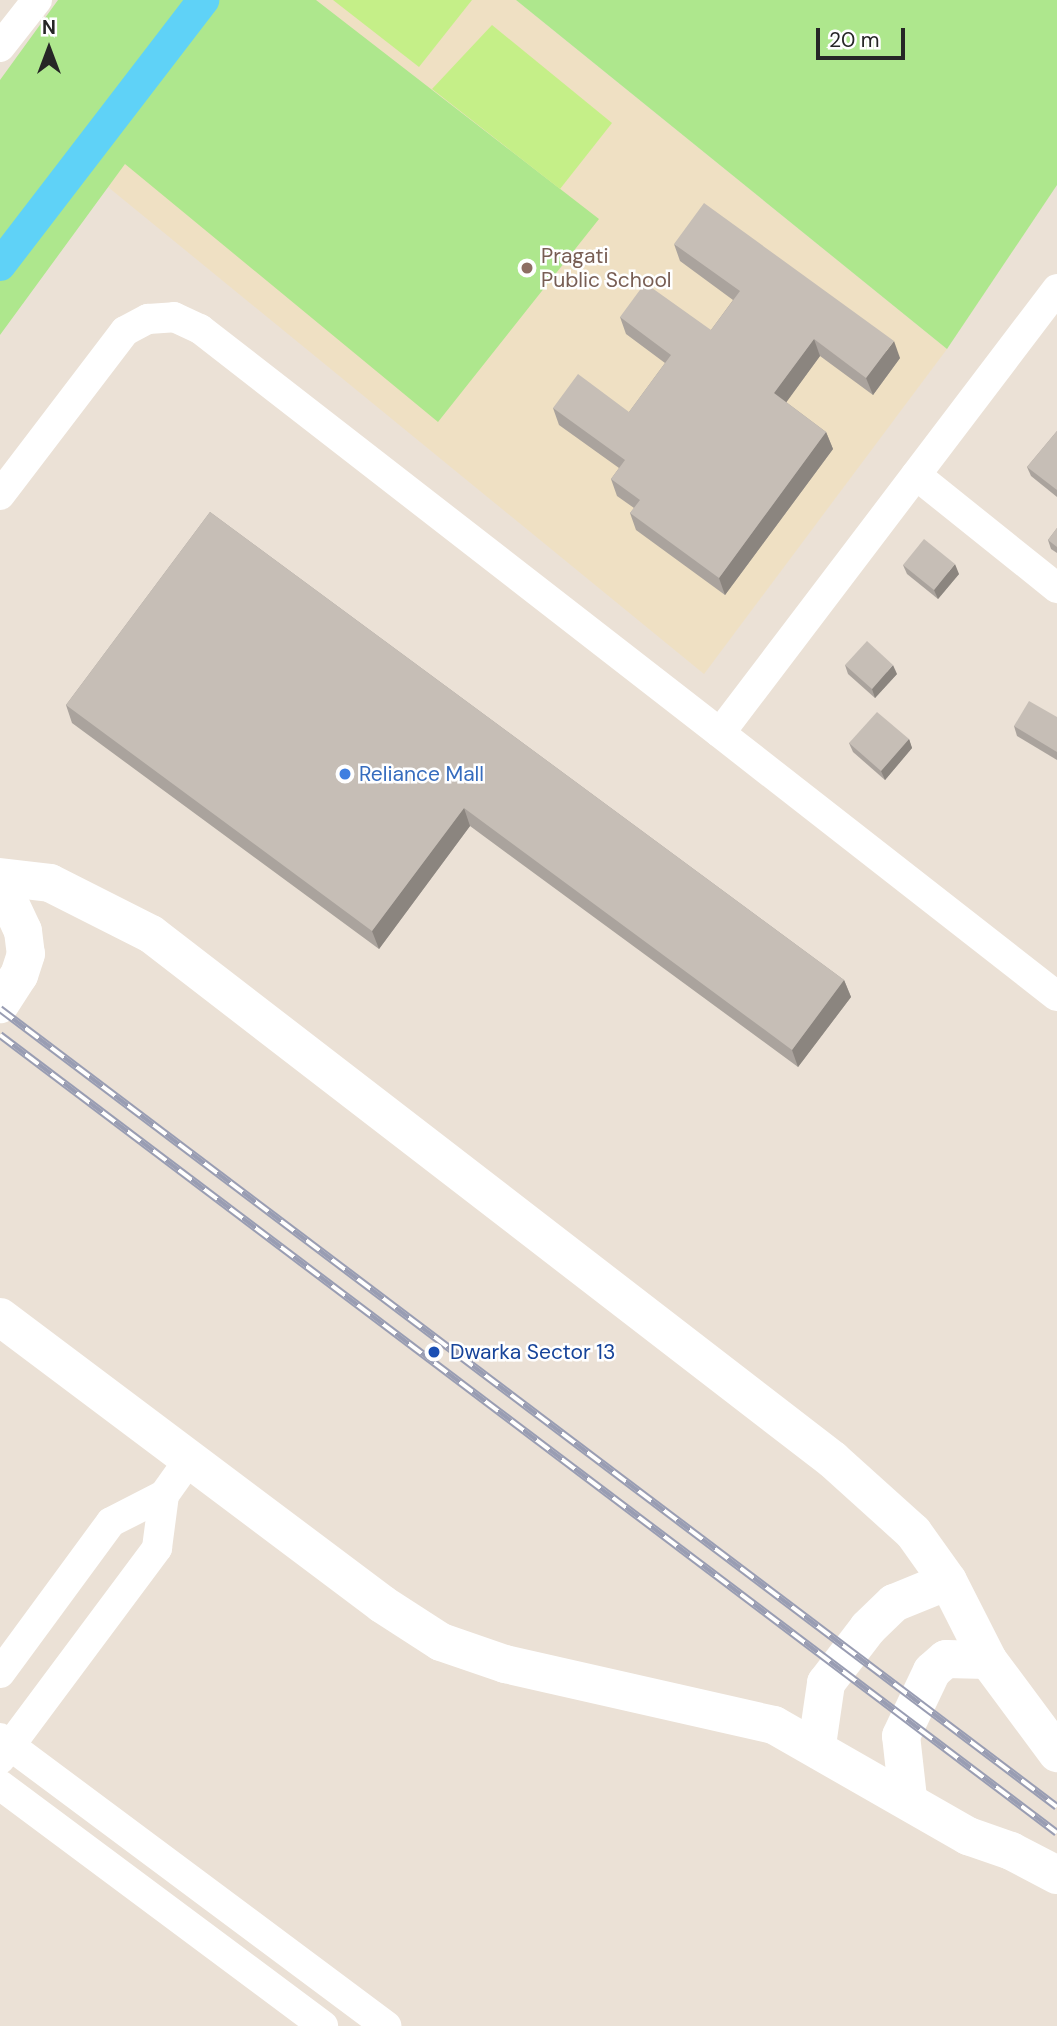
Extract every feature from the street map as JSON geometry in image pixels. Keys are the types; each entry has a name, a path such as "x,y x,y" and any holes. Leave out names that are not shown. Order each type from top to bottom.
{"street":[{"path":"0,47 37,0"},
{"path":"720,733 1057,289"},
{"path":"0,495 125,331 148,319 174,317 200,329 1057,996"},
{"path":"916,475 1057,588"},
{"path":"0,877 50,883 151,934 833,1460 913,1532 948,1581 988,1660 1057,1753"},
{"path":"0,882 23,931 26,954 19,975 0,1004"},
{"path":"0,1317 191,1457 382,1604 441,1642 505,1664 774,1725 817,1745 968,1836 1011,1851 1057,1875"},
{"path":"0,1673 111,1522 164,1495 191,1457"},
{"path":"164,1495 157,1548 3,1748 386,2026"},
{"path":"817,1745 826,1683 869,1628 894,1603 948,1581"},
{"path":"908,1798 901,1736 932,1671 946,1660 988,1660"},
{"path":"0,1785 323,2026"}],"shaded area":[{"name":"Pragati Public School","path":"244,0 516,0 947,349 704,674 108,187"}],"green space":[{"path":"58,0 316,0 599,219 438,422 125,164 0,335 0,80"},
{"path":"333,0 472,0 419,67"},
{"path":"516,0 1057,0 1057,185 947,349"},
{"path":"492,25 612,123 560,189 432,89"}],"building":[{"path":"704,203 894,341 866,378 814,339 774,393 826,432 719,578 630,513 640,500 611,479 625,460 553,408 578,374 629,412 671,355 620,317 645,283 711,330 740,291 674,244"},
{"path":"1057,431 1057,490 1027,467"},
{"name":"Reliance Mall","path":"210,512 844,980 792,1050 464,808 372,931 66,705"},
{"path":"1057,528 1057,547 1048,540"},
{"path":"924,539 955,564 934,590 903,565"},
{"path":"867,641 893,665 872,689 845,665"},
{"path":"1029,701 1057,717 1057,752 1014,726"},
{"path":"877,712 909,739 881,771 849,743"}],"waterway":[{"path":"0,265 203,0"}],"railway":[{"path":"0,1009 1057,1807"},
{"path":"0,1035 1057,1833"}],"place":[{"name":"Pragati Public School","path":"527,268"},
{"name":"Reliance Mall","path":"345,774"},
{"name":"Dwarka Sector 13","path":"434,1352"}]}
